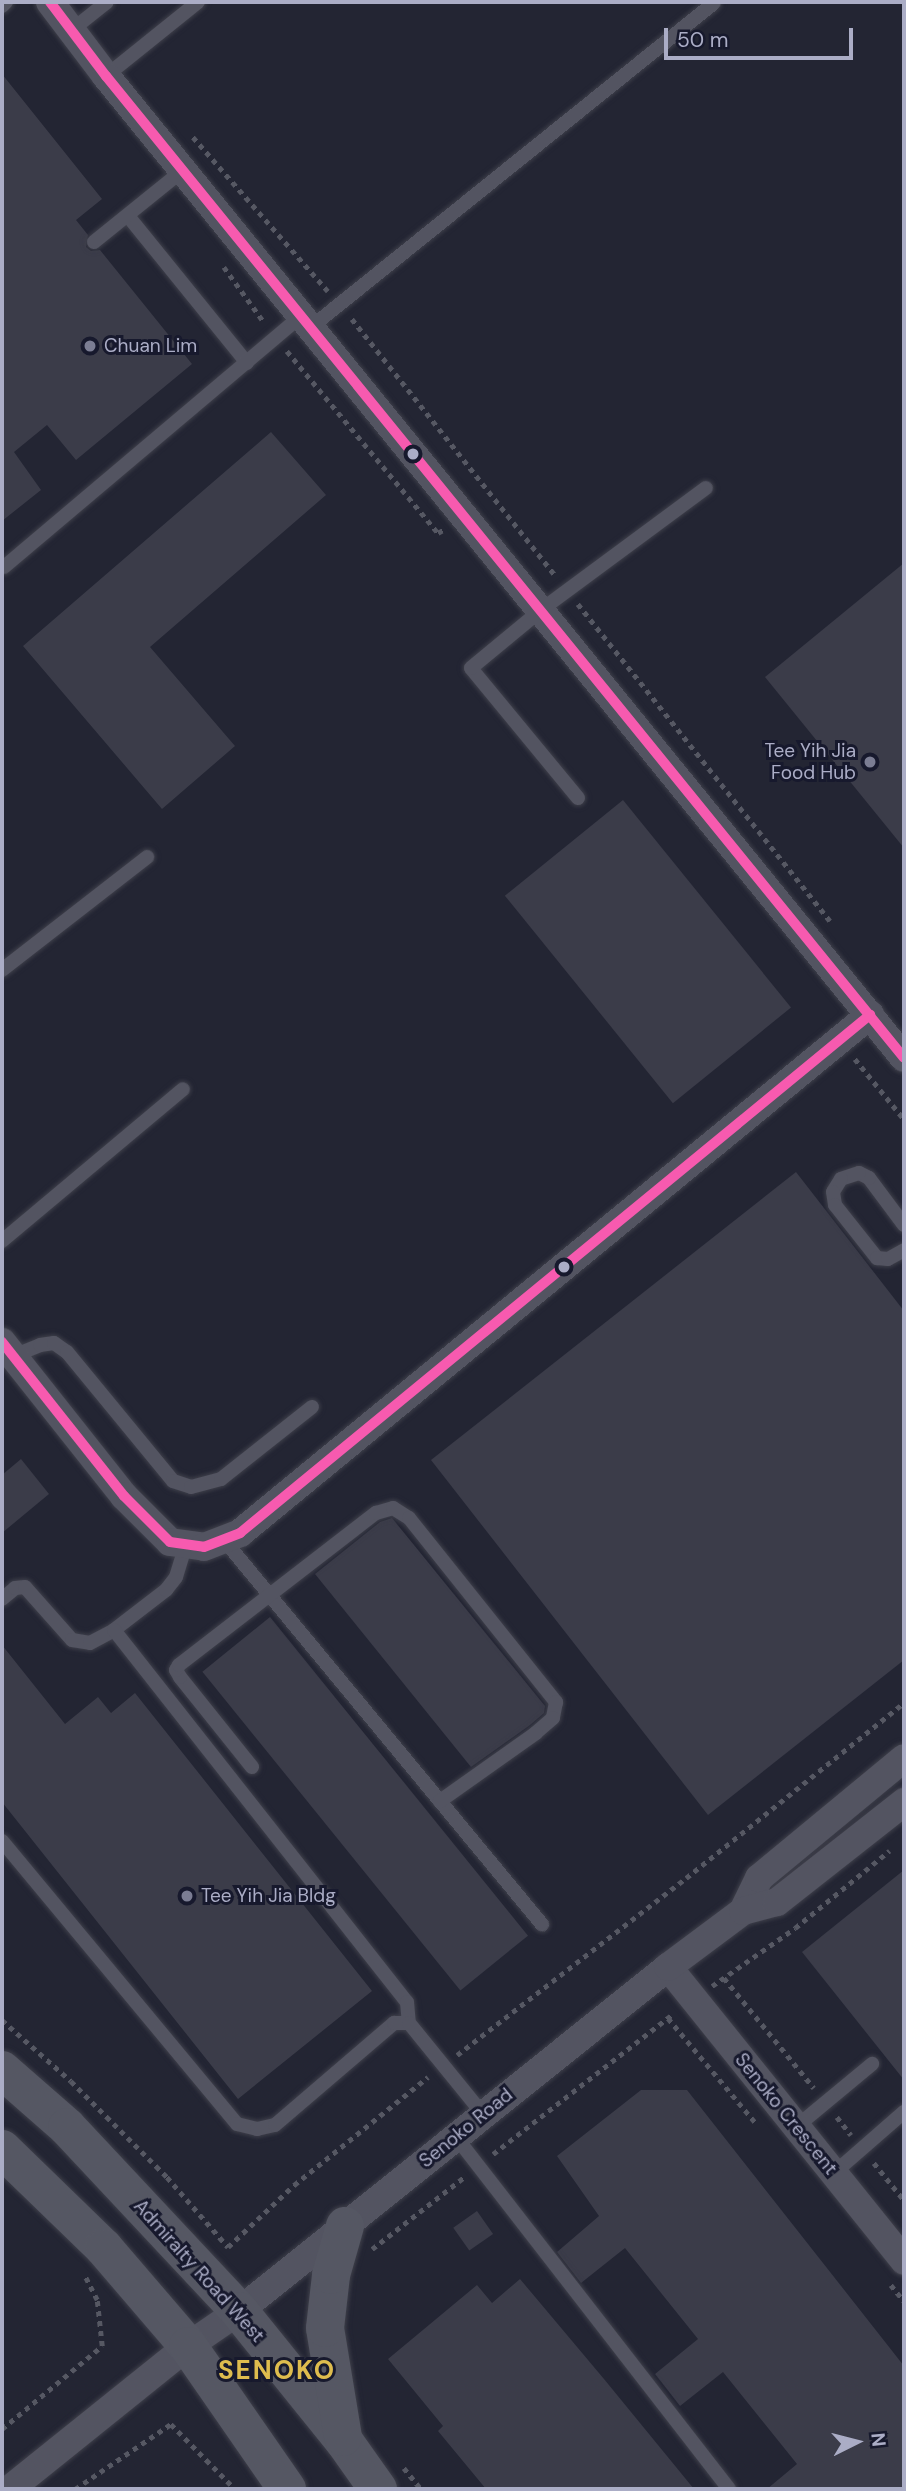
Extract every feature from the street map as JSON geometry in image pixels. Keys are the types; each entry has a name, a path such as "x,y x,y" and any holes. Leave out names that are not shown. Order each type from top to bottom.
{"main road":[{"name":"Admiralty Road West","path":"2,2070 67,2127 239,2311 344,2441 387,2473"},
{"path":"2,2149 104,2248 188,2346 287,2489"},
{"path":"344,2441 326,2328 331,2275 354,2241"}],"street":[{"path":"50,2 182,171 904,1058"},
{"path":"7,1349 124,1496 170,1542 204,1547 240,1533 870,1015"},
{"name":"Senoko Road","path":"743,1910 759,1878 904,1758"},
{"name":"Senoko Road","path":"10,2489 188,2346 239,2311 354,2241 482,2114 668,1967 743,1910 777,1902 904,1802"},
{"name":"Senoko Crescent","path":"668,1967 904,2261"}],"lane":[{"path":"2,6 6,2"},
{"path":"72,29 107,2"},
{"path":"106,76 198,2"},
{"path":"4,567 247,363 305,322 340,304 714,3"},
{"path":"94,242 182,171"},
{"path":"128,216 247,363"},
{"path":"578,798 471,668 541,610 706,488"},
{"path":"2,970 146,857"},
{"path":"2,1241 183,1089"},
{"path":"904,1225 869,1178 859,1173 841,1179 833,1192 835,1205 877,1258 888,1259 904,1250"},
{"path":"7,1349 54,1343 67,1352 173,1482 191,1487 221,1479 312,1407"},
{"path":"252,1767 176,1670 178,1665 376,1513 393,1508 410,1518 555,1702 552,1718 536,1733 440,1801"},
{"path":"224,1539 542,1924"},
{"path":"2,1599 15,1588 25,1587 72,1640 90,1643 114,1630 166,1590 176,1577 186,1544"},
{"path":"114,1630 407,2002 409,2023 482,2114"},
{"path":"2,1841 236,2124 257,2129 275,2125 384,2030 394,2023 409,2023"},
{"path":"796,2127 872,2064"},
{"path":"834,2173 904,2112"},
{"path":"456,2137 729,2489"}],"path":[{"path":"188,131 340,304 835,928"},
{"path":"839,1040 904,1119"},
{"path":"2,2020 71,2081 167,2177 228,2247 294,2185 443,2065 686,1878 904,1703"},
{"path":"354,2241 478,2166 694,1998 795,1928 894,1846"},
{"path":"2,2429 102,2346 97,2300 80,2269"},
{"path":"75,2489 171,2424 235,2489"},
{"path":"387,2473 421,2489"}],"building":[{"path":"2,74 102,199 76,220 88,235 86,247 91,251 100,250 192,364 76,460 47,425 14,452 41,490 2,521"},
{"path":"271,432 326,495 150,647 235,746 162,809 23,646"},
{"name":"Tee Yih Jia Food Hub","path":"904,563 904,848 765,677"},
{"path":"623,800 791,1007 673,1103 505,896"},
{"path":"796,1172 904,1311 904,1660 708,1815 431,1460"},
{"path":"21,1459 49,1494 2,1533 2,1475"},
{"path":"392,1518 545,1706 544,1713 530,1725 471,1767 315,1574 380,1522"},
{"path":"270,1617 528,1936 460,1990 202,1672"},
{"name":"Tee Yih Jia Bldg","path":"2,1645 65,1724 98,1697 111,1713 135,1693 372,1991 238,2099 2,1802"},
{"path":"904,1870 904,2080 802,1952"},
{"path":"641,2090 687,2090 904,2366 904,2489 767,2489 797,2464 723,2372 680,2406 655,2374 698,2339 625,2248 581,2283 557,2252 599,2216 557,2156"},
{"path":"477,2211 493,2234 469,2251 453,2228"},
{"path":"520,2279 694,2489 486,2489 438,2431 443,2426 388,2359 477,2285 492,2303"}],"transit line":[{"path":"50,2 106,76 904,1058"},
{"path":"2,1342 124,1496 170,1542 204,1547 240,1533 870,1015"}],"place":[{"name":"Chuan Lim","path":"90,346"},
{"name":"Tee Yih Jia Food Hub","path":"870,762"},
{"name":"Tee Yih Jia Bldg","path":"187,1896"}],"district":[{"name":"SENOKO","path":"277,2371"}]}
